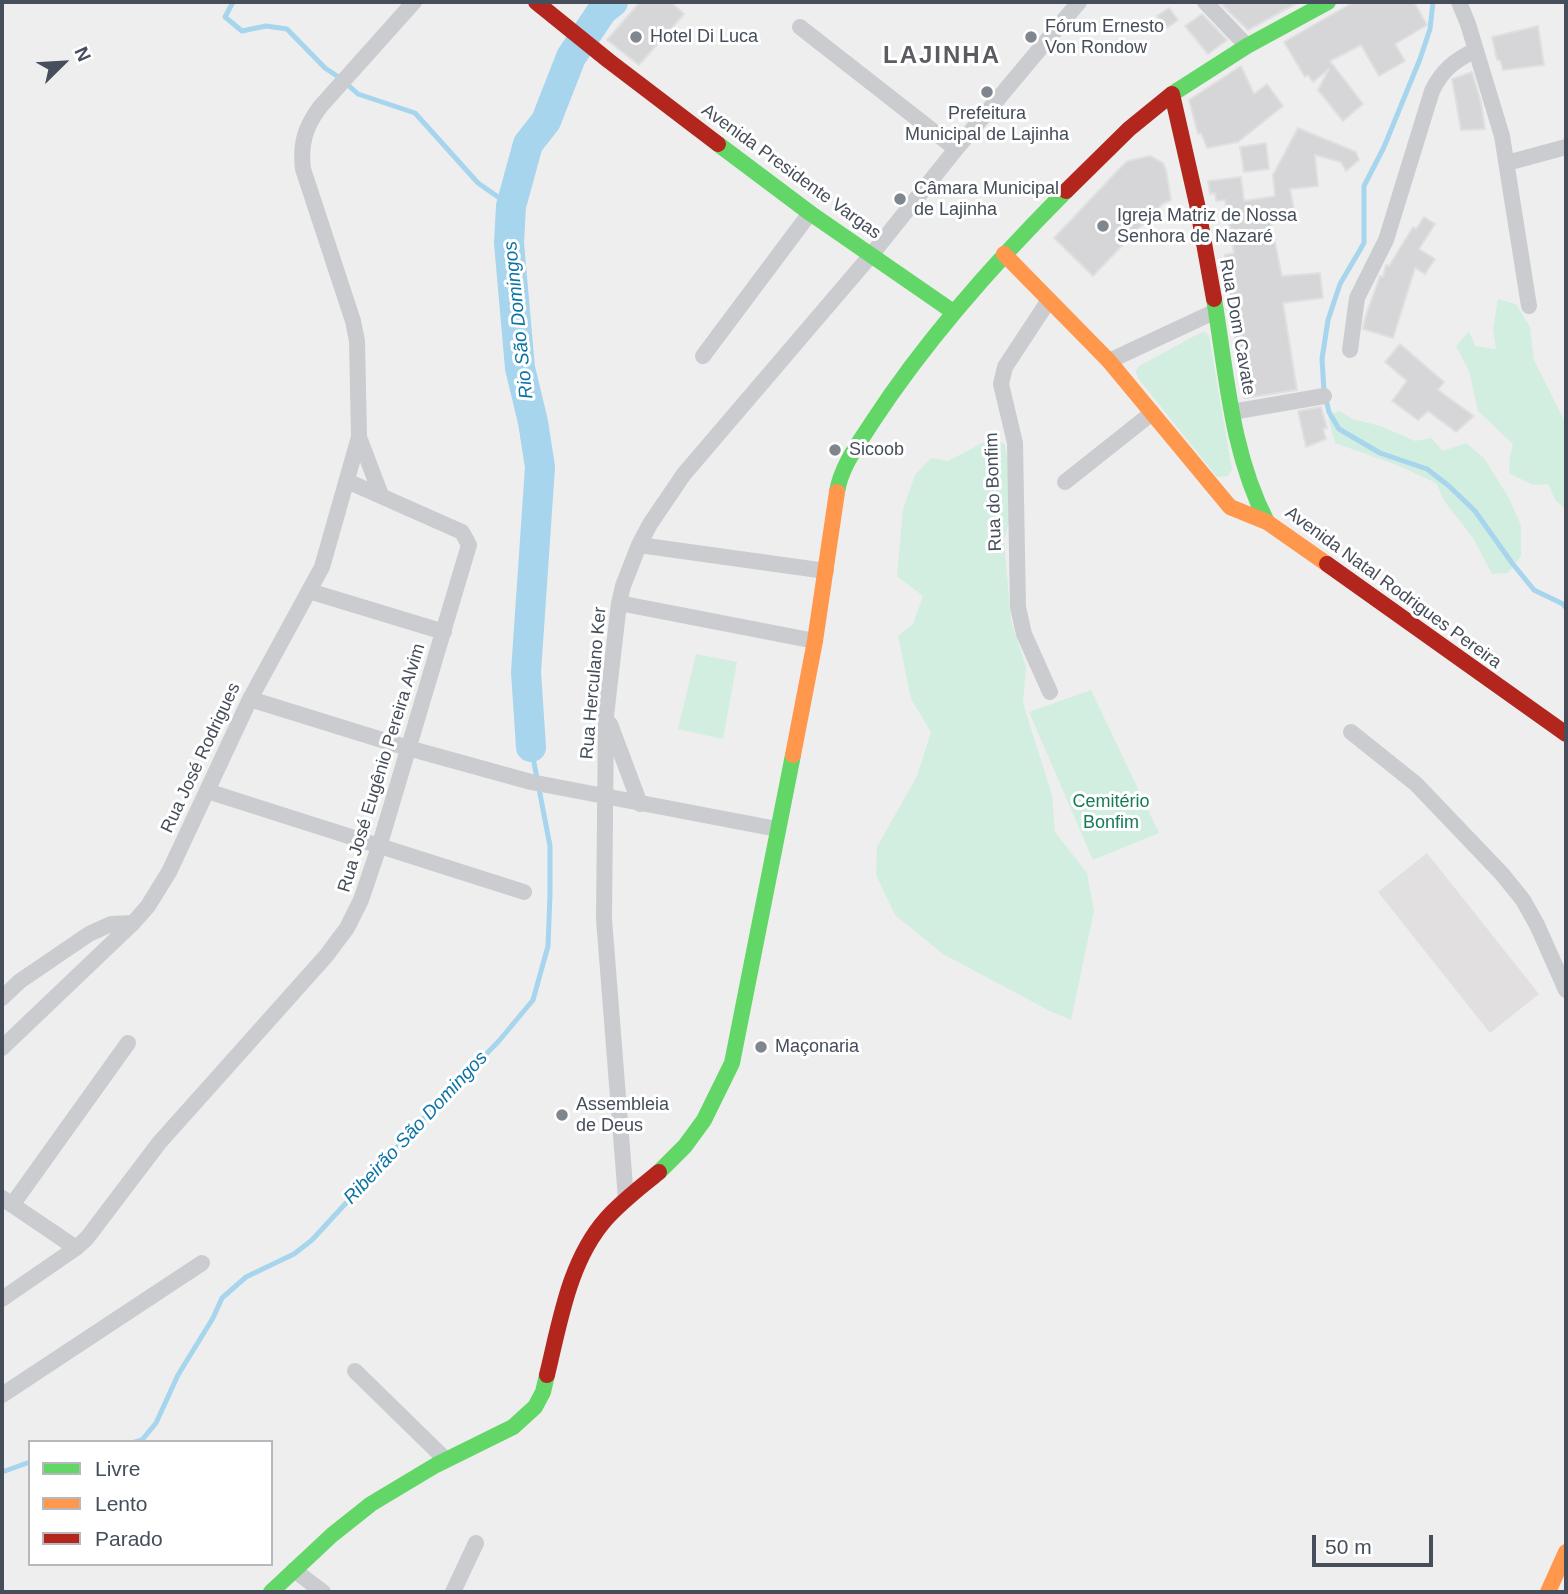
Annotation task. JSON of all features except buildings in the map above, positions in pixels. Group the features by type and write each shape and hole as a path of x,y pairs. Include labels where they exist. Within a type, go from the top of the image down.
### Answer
{"main road":[{"name":"Avenida Presidente Vargas","path":"536,2 609,61 810,213 952,311"},
{"path":"271,1592 331,1536 371,1504 445,1459 517,1426 528,1417 543,1392 573,1278 583,1252 600,1225 686,1145 703,1124 720,1095 732,1063 815,641 838,487 844,468 890,394 952,311 1004,254 1136,122 1172,94 1247,46 1328,2"},
{"name":"Rua Dom Cavate","path":"1172,94 1216,311 1232,412 1248,484 1267,522"},
{"name":"Avenida Natal Rodrigues Pereira","path":"1004,254 1109,361 1230,507 1267,522 1566,734"},
{"path":"1230,507 1238,501 1248,484"},
{"path":"1548,1592 1565,1560"}],"street":[{"name":"Rua José Rodrigues","path":"2,1048 148,906 169,872 250,699 322,567 359,437 357,341 353,321 307,183 301,153 303,138 309,122 414,2"},
{"name":"Rua Herculano Ker","path":"626,1199 604,919 606,716 619,603 639,545 664,501 684,474 872,254 1079,2"},
{"path":"1205,2 1247,46"},
{"path":"1459,2 1502,136 1529,306"},
{"path":"800,27 956,149"},
{"path":"1350,350 1357,298 1386,240 1432,91 1439,77 1450,65 1476,50"},
{"path":"1507,163 1566,147"},
{"path":"703,356 810,213"},
{"name":"Rua do Bonfim","path":"1049,300 1006,367 1002,384 1015,443 1018,607 1024,634 1050,692"},
{"path":"1109,361 1216,311"},
{"path":"1232,412 1324,396"},
{"path":"1065,482 1152,413"},
{"name":"Rua José Rodrigues","path":"359,437 381,495"},
{"name":"Rua José Eugênio Pereira Alvim","path":"2,1299 76,1248 99,1225 166,1135 337,942 361,901 468,553 467,538 462,532 346,481"},
{"path":"639,545 826,571"},
{"path":"309,591 444,632"},
{"path":"619,603 815,641"},
{"path":"250,699 408,748 531,782 777,829"},
{"path":"606,716 640,804"},
{"path":"1351,732 1416,784 1502,874 1537,925 1566,990"},
{"path":"207,791 524,892"},
{"path":"2,999 20,981 89,934 111,924 133,923"},
{"path":"76,1248 7,1202 128,1043"},
{"path":"2,1395 202,1264"},
{"path":"355,1371 445,1459"},
{"path":"453,1592 476,1543"},
{"path":"295,1570 323,1592"}],"shaded area":[{"path":"1427,853 1539,994 1490,1033 1378,892"}],"green space":[{"path":"1498,299 1516,304 1530,327 1534,360 1566,424 1566,509 1556,501 1548,484 1533,485 1509,473 1513,444 1478,411 1469,371 1456,346 1469,331 1475,346 1496,349 1493,329"},
{"path":"1205,332 1209,336 1232,470 1228,476 1217,477 1137,377 1136,371 1139,366"},
{"path":"1339,411 1353,419 1380,426 1415,441 1431,438 1443,451 1466,443 1484,458 1509,498 1521,526 1521,556 1508,573 1492,574 1473,538 1445,502 1436,483 1397,465 1335,443 1328,416"},
{"path":"990,439 1005,444 1008,464 1010,519 1004,541 1011,620 1026,667 1023,703 1052,795 1055,832 1087,873 1094,911 1071,1020 943,954 895,915 876,875 877,847 917,776 931,732 911,699 898,636 913,624 923,596 897,576 903,509 915,475 931,458 948,461"},
{"path":"696,654 737,662 723,739 678,729"},
{"name":"Cemitério Bonfim","path":"1091,690 1159,833 1093,860 1029,712"}],"waterway":[{"path":"233,2 225,17 242,31 266,26 287,29 325,68 358,94 415,113 478,183 511,206"},
{"name":"Rio São Domingos","path":"531,747 526,672 540,467 520,368 509,243 511,206 528,144 546,121 571,57 602,11 613,2"},
{"path":"1433,2 1430,29 1420,59 1384,147 1364,186 1364,243 1340,284 1328,320 1322,359 1324,391 1329,412 1339,429 1380,453 1427,469 1449,486 1475,511 1534,590 1566,608"},
{"name":"Ribeirão São Domingos","path":"142,1440 156,1423 178,1375 213,1318 222,1298 246,1277 294,1254 312,1240 498,1042 533,1000 548,946 550,846 531,747"},
{"name":"Ribeirão São Domingos","path":"2,1472 28,1463"}],"traffic: fast":[{"path":"1172,94 1247,46 1328,2"},
{"path":"718,144 810,213 952,311"},
{"path":"837,492 851,455 916,360 988,273 1066,191"},
{"path":"1214,299 1238,441 1245,468 1267,522"},
{"path":"659,1172 685,1146 704,1120 732,1063 793,755"},
{"path":"271,1592 332,1535 371,1504 436,1465 513,1427 535,1407 543,1392 547,1375"}],"traffic: slow":[{"path":"1004,254 1109,361 1230,507 1267,522 1327,564"},
{"path":"793,755 815,641 837,492"},
{"path":"1548,1592 1566,1552"}],"traffic: jam":[{"path":"536,2 718,144"},
{"path":"1066,191 1129,129 1172,94 1197,204 1214,299"},
{"path":"1327,564 1566,734"},
{"path":"547,1375 562,1313 583,1254 606,1219 659,1172"}],"place":[{"name":"Hotel Di Luca","path":"636,37"},
{"name":"Fórum Ernesto Von Rondow","path":"1031,37"},
{"name":"Prefeitura Municipal de Lajinha","path":"987,92"},
{"name":"Câmara Municipal de Lajinha","path":"900,199"},
{"name":"Igreja Matriz de Nossa Senhora de Nazaré","path":"1103,226"},
{"name":"Sicoob","path":"835,450"},
{"name":"Maçonaria","path":"761,1047"},
{"name":"Assembleia de Deus","path":"562,1115"}],"district":[{"name":"LAJINHA","path":"942,56"}]}
